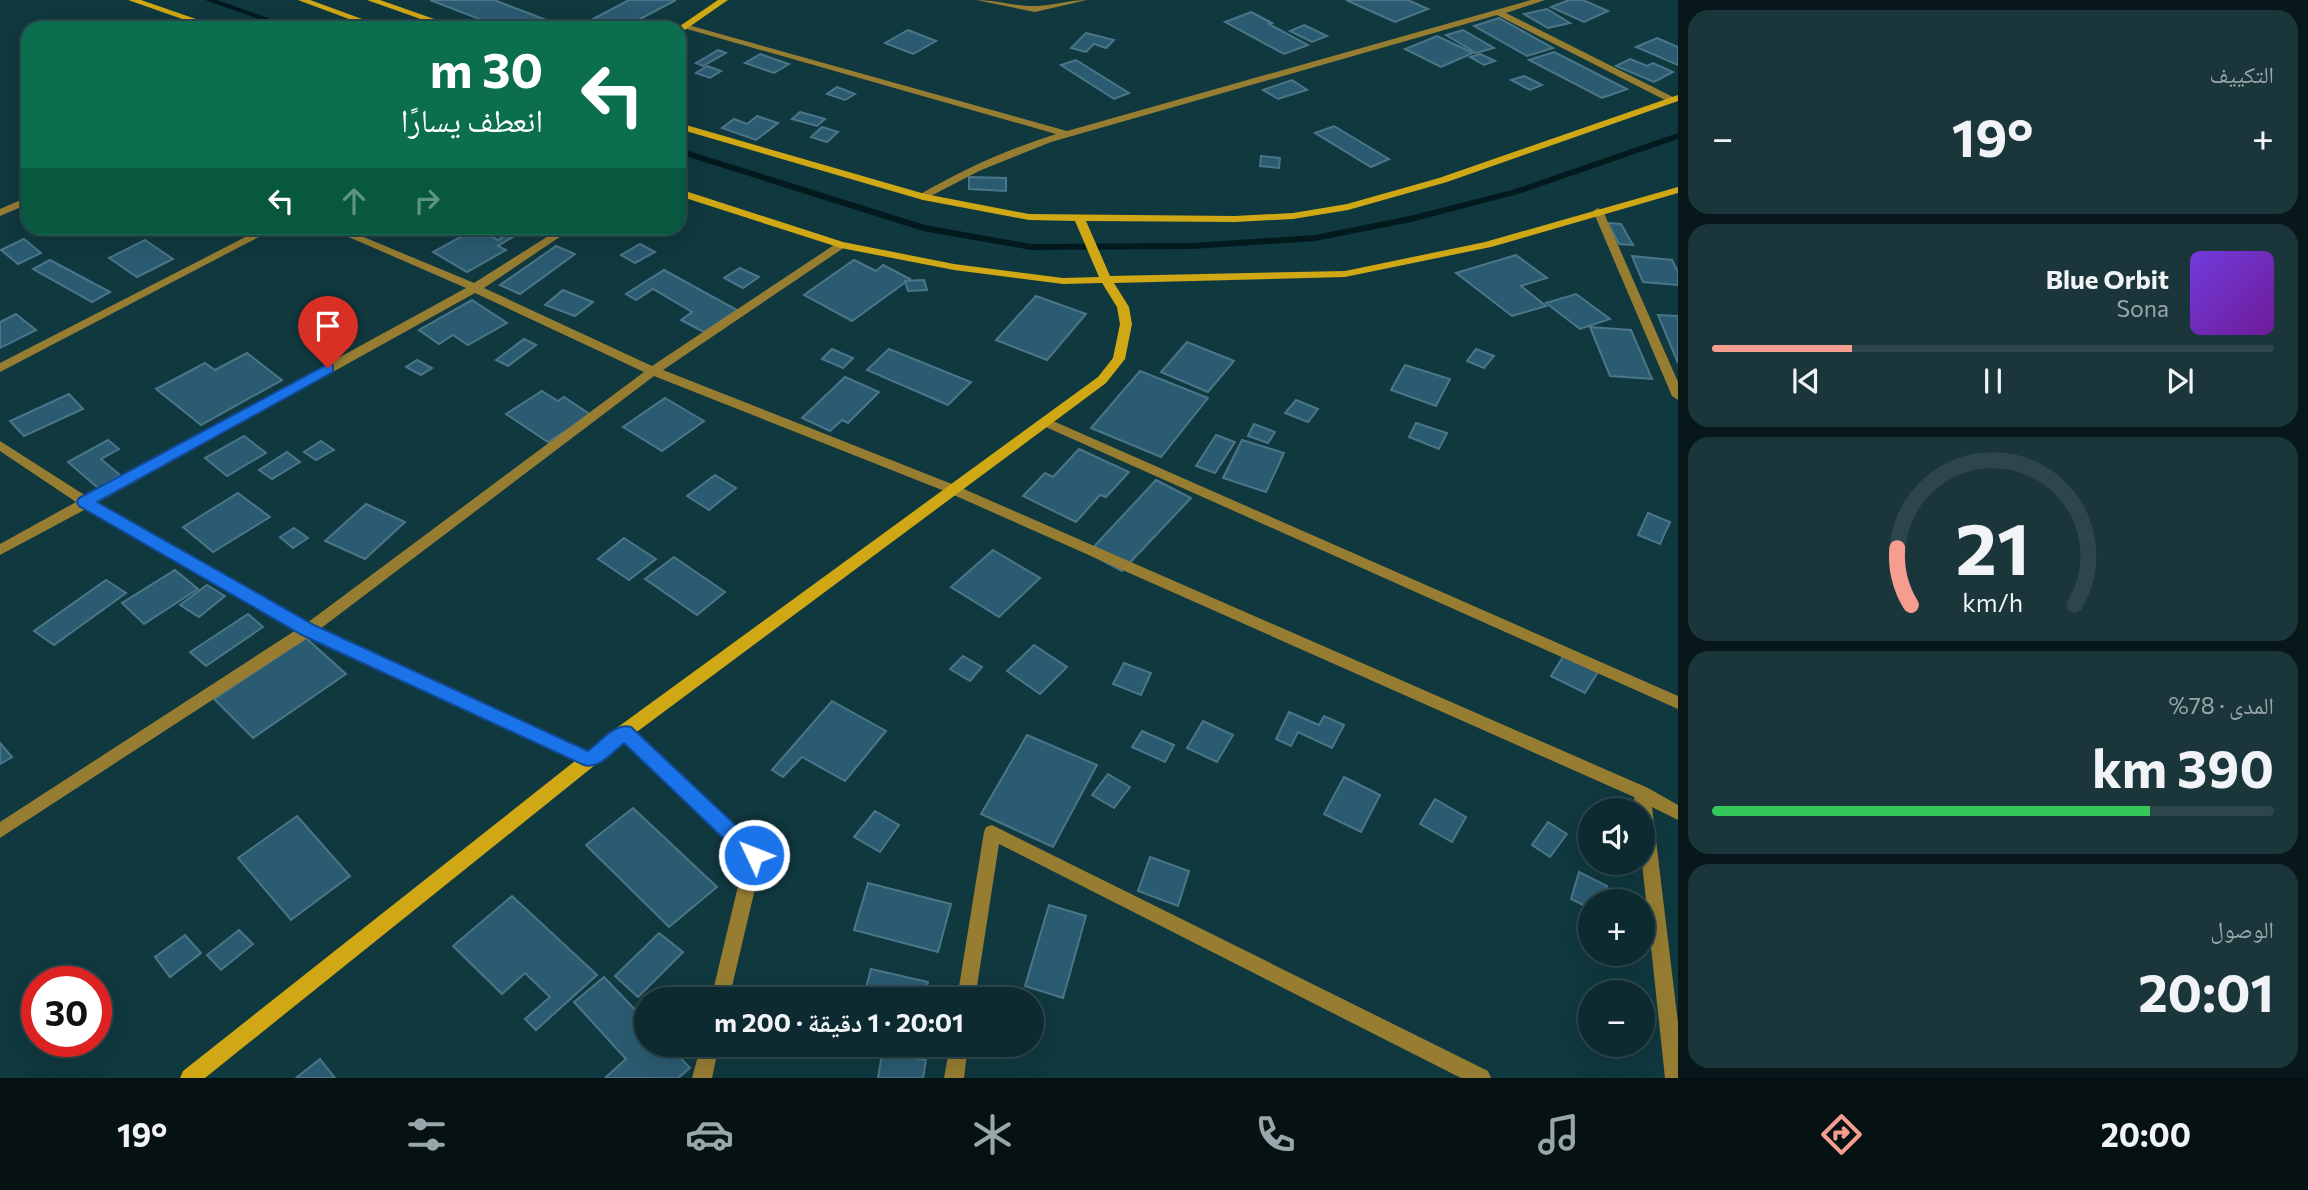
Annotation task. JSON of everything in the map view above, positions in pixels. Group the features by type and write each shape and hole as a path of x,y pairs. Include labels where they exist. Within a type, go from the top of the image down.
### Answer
{"street":[{"path":"132,0 196,21"},
{"path":"302,0 363,21"},
{"path":"371,0 434,21"},
{"path":"686,26 724,0"},
{"path":"979,0 1035,9 1083,0"},
{"path":"923,197 960,173 1004,154 1533,1"},
{"path":"1498,12 1675,99"},
{"path":"686,30 1067,134"},
{"path":"686,127 923,197 1029,217 1144,216 1235,219 1293,216 1348,207 1443,180 1675,99"},
{"path":"686,194 841,245 954,267 1063,281 1345,274 1486,245 1678,190"},
{"path":"0,213 21,203"},
{"path":"1598,211 1678,396"},
{"path":"190,1078 624,732 1102,380 1119,359 1126,324 1123,307 1106,280 1079,218"},
{"path":"0,368 256,235"},
{"path":"350,235 475,288 653,371 952,489 1642,793 1678,813"},
{"path":"0,550 475,288 557,235"},
{"path":"0,831 308,630 653,371 841,245"},
{"path":"1044,421 1678,703"},
{"path":"0,445 85,502 308,630 590,760"},
{"path":"624,732 754,855 723,987"},
{"path":"1642,793 1675,1078"},
{"path":"968,987 992,832 1480,1078"},
{"path":"702,1078 707,1057"},
{"path":"954,1078 957,1057"}],"building":[{"path":"430,0 494,0 549,21 485,21"},
{"path":"629,0 676,0 636,21 589,21"},
{"path":"1346,0 1408,0 1428,9 1395,22"},
{"path":"1569,0 1583,0 1608,11 1584,22 1551,7"},
{"path":"1547,9 1570,23 1548,28 1524,14"},
{"path":"1251,12 1308,45 1284,54 1225,22"},
{"path":"1499,18 1553,48 1527,56 1474,26"},
{"path":"1304,25 1327,36 1312,42 1290,31"},
{"path":"908,30 936,41 913,54 885,43"},
{"path":"1463,30 1494,48 1476,53 1446,35"},
{"path":"1086,33 1114,40 1106,48 1094,44 1086,52 1071,48"},
{"path":"1437,36 1473,53 1441,67 1405,49"},
{"path":"1657,38 1678,47 1678,65 1636,47"},
{"path":"718,50 726,53 703,66 696,63"},
{"path":"1554,52 1627,89 1602,98 1529,60"},
{"path":"760,54 789,64 774,73 745,63"},
{"path":"1480,54 1495,61 1484,65 1470,57"},
{"path":"1630,59 1647,66 1653,63 1673,72 1654,82 1616,66"},
{"path":"1076,60 1129,93 1114,99 1061,65"},
{"path":"707,66 721,71 710,78 696,73"},
{"path":"1524,76 1542,85 1530,90 1511,80"},
{"path":"1292,80 1307,90 1278,99 1263,90"},
{"path":"837,87 855,94 845,100 827,94"},
{"path":"800,112 825,119 817,126 792,119"},
{"path":"757,116 778,123 756,140 722,128 734,119 747,124"},
{"path":"1334,126 1389,159 1371,167 1315,133"},
{"path":"822,127 838,132 827,142 811,137"},
{"path":"1261,156 1280,158 1279,168 1260,166"},
{"path":"969,177 1006,178 1006,191 969,189"},
{"path":"1608,223 1621,224 1633,245 1619,244"},
{"path":"464,235 489,235 498,240 506,235 516,235 498,246 506,250 467,272 433,252"},
{"path":"24,239 41,253 18,264 1,250"},
{"path":"145,240 173,259 137,277 109,258"},
{"path":"640,244 655,252 635,263 621,255"},
{"path":"556,246 575,254 520,294 500,285"},
{"path":"1516,255 1547,278 1521,286 1546,306 1512,316 1456,273"},
{"path":"1632,256 1672,260 1678,272 1678,285 1643,282"},
{"path":"50,260 110,292 92,302 33,269"},
{"path":"854,260 876,271 883,265 910,279 852,321 804,295"},
{"path":"740,268 759,277 743,288 724,278"},
{"path":"664,270 737,310 704,332 681,320 692,312 653,289 636,300 626,294"},
{"path":"924,280 927,290 908,291 905,281"},
{"path":"563,290 593,302 575,316 545,305"},
{"path":"1576,294 1610,319 1580,329 1546,303"},
{"path":"1036,296 1086,314 1047,360 996,340"},
{"path":"472,300 507,323 468,345 453,335 439,344 419,330"},
{"path":"16,314 36,330 0,348 0,322"},
{"path":"1658,315 1678,316 1678,363"},
{"path":"1590,327 1631,330 1652,379 1610,376"},
{"path":"524,339 536,345 508,366 496,360"},
{"path":"1187,342 1234,361 1208,392 1161,372"},
{"path":"832,349 853,358 843,368 822,359"},
{"path":"889,349 971,382 948,405 867,370"},
{"path":"1476,349 1494,356 1484,368 1467,361"},
{"path":"247,353 282,380 201,425 156,389 205,363 215,370"},
{"path":"417,360 432,368 421,375 406,367"},
{"path":"1405,365 1450,379 1436,406 1391,390"},
{"path":"1140,371 1208,398 1161,457 1091,428"},
{"path":"845,377 879,392 848,423 842,420 830,431 802,418"},
{"path":"542,391 558,401 564,397 591,415 548,442 506,414"},
{"path":"69,394 83,409 24,436 10,421"},
{"path":"665,398 704,421 662,451 623,427"},
{"path":"1296,400 1318,409 1308,422 1285,413"},
{"path":"1416,423 1447,433 1439,449 1409,437"},
{"path":"1254,424 1275,432 1268,443 1248,436"},
{"path":"1216,435 1235,442 1215,473 1196,466"},
{"path":"244,436 266,453 227,476 205,458"},
{"path":"108,440 119,449 101,459 120,475 98,488 68,462"},
{"path":"1242,440 1284,453 1266,492 1223,478"},
{"path":"321,441 334,450 316,460 304,452"},
{"path":"1079,449 1129,472 1106,497 1100,495 1076,522 1023,496 1045,473 1053,477"},
{"path":"287,452 300,462 272,479 259,470"},
{"path":"715,475 736,488 709,510 687,496"},
{"path":"1156,480 1191,498 1122,571 1088,553"},
{"path":"238,493 270,517 213,552 183,527"},
{"path":"366,504 405,522 365,559 325,541"},
{"path":"1648,513 1670,522 1660,544 1638,535"},
{"path":"294,528 308,538 293,548 280,537"},
{"path":"624,538 656,559 629,580 598,559"},
{"path":"993,550 1040,578 999,617 951,587"},
{"path":"674,557 725,592 697,615 645,579"},
{"path":"175,570 198,589 144,624 122,603"},
{"path":"106,580 126,593 54,645 34,631"},
{"path":"207,585 225,596 199,617 180,605"},
{"path":"248,614 263,627 206,666 190,652"},
{"path":"306,638 346,674 253,738 214,699"},
{"path":"1034,645 1067,667 1040,694 1007,671"},
{"path":"1564,655 1598,672 1585,693 1551,676"},
{"path":"963,656 982,667 970,681 950,669"},
{"path":"1124,663 1151,673 1141,695 1113,684"},
{"path":"832,701 886,731 845,781 802,757 783,777 772,770"},
{"path":"1289,712 1319,725 1324,716 1344,725 1332,748 1298,732 1291,746 1276,739"},
{"path":"1203,721 1233,735 1217,762 1187,748"},
{"path":"1142,731 1174,745 1165,762 1132,747"},
{"path":"1027,735 1097,765 1053,847 981,814"},
{"path":"0,743 12,757 0,764"},
{"path":"1108,774 1130,787 1114,808 1092,795"},
{"path":"1344,777 1380,795 1361,832 1324,814"},
{"path":"1435,799 1466,817 1452,842 1420,824"},
{"path":"633,808 717,887 669,927 586,845"},
{"path":"875,811 899,825 880,852 854,837"},
{"path":"297,816 350,876 291,920 238,858"},
{"path":"1548,822 1567,834 1550,857 1532,845"},
{"path":"1150,857 1189,871 1178,906 1138,891"},
{"path":"1578,875 1585,875 1607,886 1606,889 1578,889 1578,902 1571,899"},
{"path":"868,883 951,904 938,952 854,930"},
{"path":"512,896 597,975 536,1030 525,1019 550,997 525,973 502,994 453,946"},
{"path":"1049,905 1086,916 1063,998 1044,992 1044,987 1025,986"},
{"path":"239,930 253,944 221,970 207,955"},
{"path":"659,933 683,952 648,987 634,987 634,993 615,976"},
{"path":"185,935 201,953 170,977 155,957"},
{"path":"871,969 928,982 927,987 866,987"},
{"path":"604,977 634,1008 634,1057 679,1057 690,1068 678,1078 605,1078 626,1059 574,1002"},
{"path":"881,1057 926,1060 923,1078 878,1078"},
{"path":"320,1059 335,1078 296,1078"}],"waterway":[{"path":"209,0 271,21"},
{"path":"686,153 923,228 1031,247 1192,246 1315,238 1411,219 1515,192 1678,136"}],"route":[{"path":"328,368 85,502 308,630 590,760 624,732 754,855"}]}
